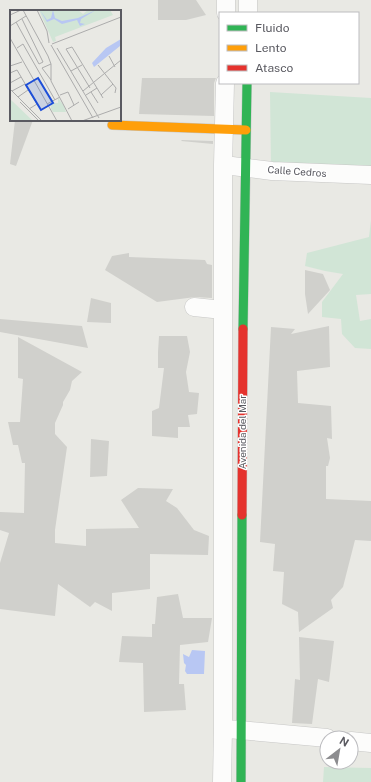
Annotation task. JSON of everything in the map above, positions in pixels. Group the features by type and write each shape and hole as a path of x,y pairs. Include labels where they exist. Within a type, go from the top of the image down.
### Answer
{"street":[{"path":"226,0 226,12"},
{"path":"248,0 248,12"},
{"name":"Avenida del Mar","path":"222,782 223,165 225,84"},
{"name":"Avenida del Mar","path":"241,782 243,306 247,84"},
{"path":"112,125 246,130"},
{"name":"Calle Cedros","path":"223,165 272,171 371,176"},
{"path":"194,307 223,310"},
{"path":"223,728 319,737"},
{"path":"359,742 371,743"}],"green space":[{"path":"270,92 371,98 371,175 271,169"},
{"path":"371,220 371,294 356,295 360,321 371,319 371,349 355,348 342,334 341,319 322,317 322,302 343,274 305,266 307,253 369,237"},
{"path":"359,768 371,768 371,782 323,782 324,770 359,770"}],"water":[{"path":"192,650 205,651 204,674 187,674 185,671 186,665 184,663 183,654 189,657"}],"building":[{"path":"158,0 196,0 206,15 186,20 158,20"},
{"path":"142,78 216,78 214,83 214,116 139,114"},
{"path":"15,121 33,121 16,166 10,164"},
{"path":"181,141 213,141 213,144"},
{"path":"129,253 129,257 205,260 207,264 212,265 212,298 195,297 157,302 105,270 112,256"},
{"path":"305,270 323,274 330,290 308,314 305,294"},
{"path":"91,298 111,303 111,323 87,322"},
{"path":"0,319 82,326 88,348 0,332"},
{"path":"329,326 330,367 297,371 298,403 331,406 332,439 327,438 330,458 328,466 326,466 326,499 371,501 371,541 355,540 343,587 331,600 333,608 299,632 298,612 282,604 284,572 273,571 275,544 260,542 271,327 295,329 291,334"},
{"path":"159,336 187,336 190,352 186,372 189,392 199,393 197,414 188,415 190,427 178,427 178,438 152,436 152,411 159,408 164,368 158,368"},
{"path":"18,337 82,372 72,381 70,390 63,402 55,423 55,434 67,447 55,530 55,543 86,546 86,529 139,528 121,500 138,488 173,489 166,501 177,508 194,530 209,536 208,555 150,554 150,589 112,593 112,611 95,602 90,607 58,584 55,616 0,609 0,563 9,533 0,530 0,512 24,513 25,463 22,463 18,445 13,445 8,422 20,422 23,379 18,378"},
{"path":"91,439 109,441 107,476 90,477"},
{"path":"178,594 183,618 212,618 208,642 180,645 179,684 184,684 186,710 144,712 143,663 119,662 122,636 152,637 152,624 155,624 157,597"},
{"path":"299,637 334,641 329,682 318,679 312,724 292,723 295,679 300,680"}],"traffic: fast":[{"path":"243,329 247,84"},
{"path":"241,782 242,515"}],"traffic: slow":[{"path":"112,125 246,130"}],"traffic: jam":[{"path":"242,515 243,329"}]}
